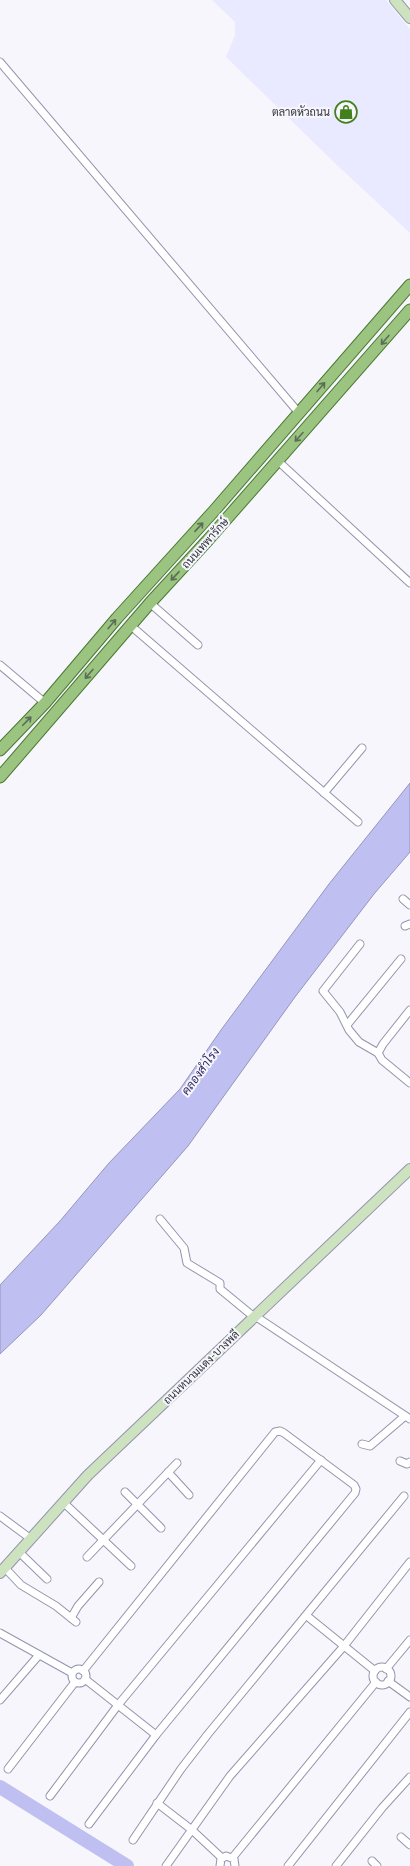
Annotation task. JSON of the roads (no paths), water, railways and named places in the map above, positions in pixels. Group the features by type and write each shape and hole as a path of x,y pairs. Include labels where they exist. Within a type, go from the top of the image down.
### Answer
{"main road":[{"path":"395,0 410,18"},
{"name":"ถนนเทพารักษ์","path":"0,750 44,703 117,618 213,512 409,290"},
{"name":"ถนนเทพารักษ์","path":"0,776 130,625 278,461 410,310"},
{"name":"ถนนหนามแดง-บางพลี","path":"2,1571 88,1475 410,1169"}],"street":[{"path":"0,62 299,413"},
{"path":"278,461 410,583"},
{"path":"150,603 198,644"},
{"path":"130,625 358,822"},
{"path":"0,665 44,703"},
{"path":"324,793 362,748"},
{"path":"403,899 410,905"},
{"path":"360,944 323,991 340,1012 347,1026 359,1042 378,1053 382,1060 409,1080"},
{"path":"347,1026 401,959"},
{"path":"378,1053 383,1044 410,1010"},
{"path":"160,1219 184,1248 187,1263 220,1283 220,1289 255,1316 408,1417 370,1446 362,1444"},
{"path":"83,1670 275,1432 280,1431 284,1433 354,1485 356,1489 355,1493 156,1735 90,1824"},
{"path":"50,1796 118,1705 321,1460"},
{"path":"400,1461 407,1464 410,1462"},
{"path":"87,1557 177,1463"},
{"path":"168,1472 189,1495"},
{"path":"126,1492 161,1528"},
{"path":"132,1840 157,1803 208,1734 307,1616 404,1496"},
{"path":"63,1502 130,1566"},
{"path":"0,1516 31,1539"},
{"path":"19,1552 47,1579"},
{"path":"166,1866 230,1776 344,1646 410,1562"},
{"path":"2,1571 21,1585 56,1606 73,1620 78,1606 99,1582"},
{"path":"307,1616 375,1671"},
{"path":"0,1633 72,1673"},
{"path":"386,1669 410,1640"},
{"path":"0,1700 39,1655"},
{"path":"380,1668 386,1669 390,1675 388,1682 381,1685 376,1682 373,1676 375,1671 380,1668"},
{"path":"72,1673 77,1669 83,1670"},
{"path":"75,1682 82,1683 85,1679 86,1676 83,1670"},
{"path":"72,1673 72,1677 75,1682"},
{"path":"85,1679 156,1735"},
{"path":"8,1769 75,1682"},
{"path":"233,1857 376,1682"},
{"path":"388,1682 410,1697"},
{"path":"288,1866 410,1712"},
{"path":"336,1866 382,1808 410,1777"},
{"path":"157,1803 192,1830 222,1858"},
{"path":"401,1837 410,1845"},
{"path":"222,1858 226,1856 233,1857"},
{"path":"233,1857 235,1866"},
{"path":"220,1866 222,1858"}],"water":[{"name":"คลองสำโรง","path":"410,783 410,852 374,894 295,997 188,1146 41,1315 0,1354 0,1285 60,1221 109,1163 180,1089 221,1030 329,884"}],"waterway":[{"path":"0,1787 127,1866"}],"place":[{"name":"ตลาดหัวถนน","path":"346,112"}]}
